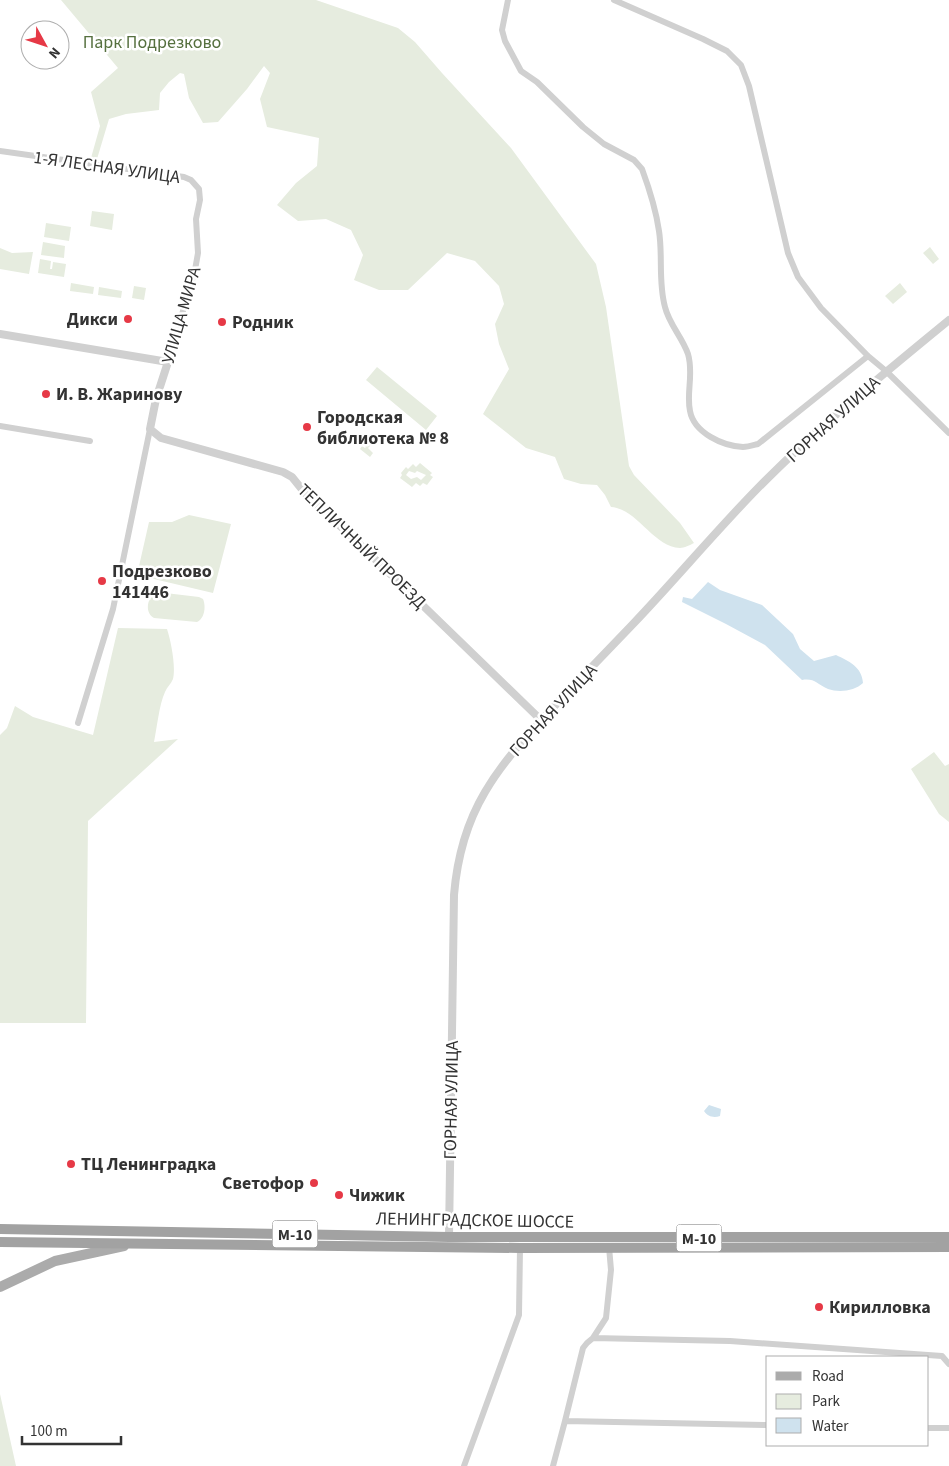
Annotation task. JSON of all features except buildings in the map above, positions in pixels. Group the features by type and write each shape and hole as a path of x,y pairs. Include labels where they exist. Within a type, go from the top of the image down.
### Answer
{"highway":[{"name":"ЛЕНИНГРАДСКОЕ ШОССЕ","path":"0,1229 449,1237 949,1236"},
{"name":"ЛЕНИНГРАДСКОЕ ШОССЕ","path":"0,1242 520,1248 949,1247"}],"main road":[{"path":"0,1287 55,1261 138,1243"}],"street":[{"path":"508,0 502,30 505,41 520,70 537,82 582,127 604,144 634,160 642,168 660,232 660,279 664,306 688,354 691,371 690,411 700,430 710,437 744,447 758,444 868,356"},
{"path":"614,0 727,51 740,65 749,86 788,253 798,277 811,296 868,356 886,371 949,433"},
{"name":"1-Я ЛЕСНАЯ УЛИЦА","path":"0,151 184,177 191,180 199,189 200,200"},
{"name":"УЛИЦА МИРА","path":"150,429 156,399 195,270 198,253 196,219 200,200"},
{"name":"ГОРНАЯ УЛИЦА","path":"449,1237 454,895 456,872 466,832 474,812 498,771 541,720 658,598 757,489 839,411 949,320"},
{"path":"0,334 168,362"},
{"path":"2,426 90,441"},
{"path":"78,723 112,609 150,429"},
{"name":"ТЕПЛИЧНЫЙ ПРОЕЗД","path":"150,429 161,438 283,472 292,477 309,498 348,533 541,720"},
{"path":"553,1466 583,1348 593,1338 606,1318 610,1270 609,1247"},
{"path":"464,1466 518,1316 520,1248"},
{"path":"593,1338 730,1341 872,1350 942,1356 949,1364"},
{"path":"565,1421 766,1425"},
{"path":"929,1428 949,1428"}],"green space":[{"name":"Парк Подрезково","path":"61,0 316,0 398,28 415,42 511,148 596,264 606,307 629,466 634,475 680,523 694,543 680,548 670,546 653,535 629,514 621,509 611,507 597,485 581,484 564,479 555,457 526,448 483,414 509,369 499,344 495,324 504,304 499,286 475,261 447,253 408,290 379,290 354,280 363,255 351,230 326,219 298,221 277,205 296,183 317,166 319,138 267,127 260,99 270,73 264,66 218,122 203,123 189,98 184,74 180,73 160,93 159,110 126,114 109,119 97,159 91,158 100,126 91,92 118,68"},
{"path":"92,211 114,214 112,230 90,226"},
{"path":"46,223 71,227 69,241 44,237"},
{"path":"43,242 65,246 64,258 41,255"},
{"path":"930,247 939,259 933,264 923,253"},
{"path":"0,248 12,253 33,252 29,274 0,269"},
{"path":"40,259 51,261 50,269 52,269 53,262 66,264 64,277 38,273"},
{"path":"71,283 94,287 93,294 70,291"},
{"path":"900,283 907,292 893,304 885,296"},
{"path":"134,286 146,288 144,300 132,298"},
{"path":"99,287 122,291 121,298 98,295"},
{"path":"377,367 437,416 426,430 366,380"},
{"path":"368,440 372,444 368,448 373,453 370,457 360,449 362,446 366,447 364,445"},
{"path":"420,463 432,473 430,475 433,477 427,485 423,483 420,486 416,483 412,487 400,478 401,473 406,467 408,469 413,464 416,467","holes":["409,471 415,473 417,471 426,475 421,480 417,477 411,479 406,475"]},
{"path":"189,515 231,524 213,593 137,575 149,522 172,522"},
{"path":"157,592 203,599 205,608 202,618 197,622 154,618 149,612 148,605 151,597"},
{"path":"118,628 167,629 173,654 174,674 161,703 154,742 178,739 88,821 86,1023 0,1023 0,735 7,728 15,706 33,717 93,735"},
{"path":"934,752 945,766 949,764 949,822 939,814 911,769"},
{"path":"0,1394 16,1466 0,1466"}],"water":[{"path":"708,582 720,590 762,605 793,634 800,649 814,661 836,655 850,662 860,673 863,683 851,689 837,691 828,689 813,681 802,680 765,645 682,602 683,597 692,599"},
{"path":"709,1105 721,1109 720,1116 707,1115 704,1111"}],"place":[{"name":"Дикси","path":"128,319"},
{"name":"Родник","path":"222,322"},
{"name":"И. В. Жаринову","path":"46,394"},
{"name":"Городская библиотека № 8","path":"307,427"},
{"name":"Подрезково 141446","path":"102,581"},
{"name":"ТЦ Ленинградка","path":"71,1164"},
{"name":"Светофор","path":"314,1183"},
{"name":"Чижик","path":"339,1195"},
{"name":"Кирилловка","path":"819,1307"}]}
